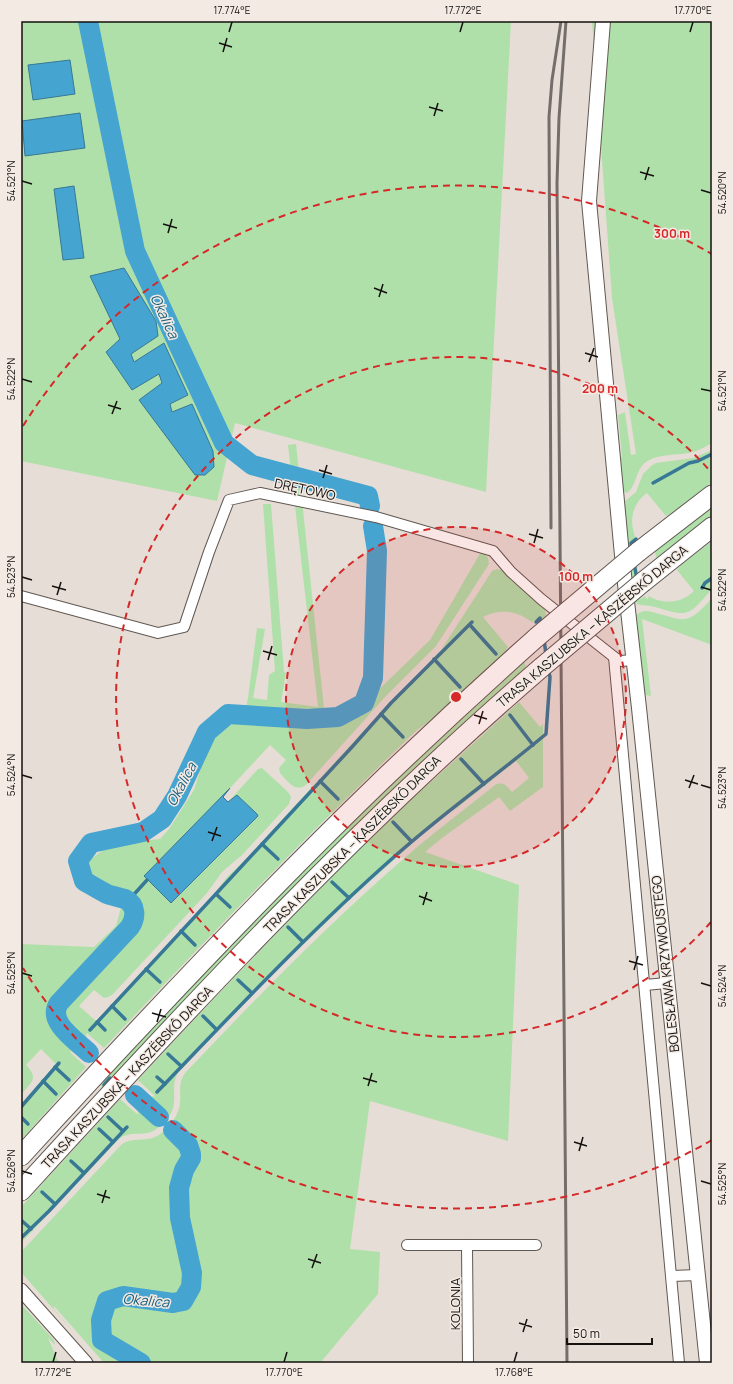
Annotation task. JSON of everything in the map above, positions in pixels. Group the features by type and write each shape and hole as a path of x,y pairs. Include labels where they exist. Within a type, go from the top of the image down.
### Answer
{"highway":[{"name":"TRASA KASZUBSKA – KASZËBSKÔ DARGA","path":"21,1156 251,911 335,826 446,719 537,636 638,552 712,495"},
{"name":"TRASA KASZUBSKA – KASZËBSKÔ DARGA","path":"21,1191 121,1082 330,864 456,743 542,667 643,582 712,527"}],"main road":[{"name":"BOLESŁAWA KRZYWOUSTEGO","path":"603,21 589,201 623,566 707,1363"}],"street":[{"name":"DRĘTOWO","path":"21,596 158,633 184,627 209,552 229,500 260,493 376,517 493,551 516,577 541,599 614,657 621,661 633,660"},
{"path":"614,657 679,1363"},
{"path":"645,985 667,983"},
{"path":"407,1245 536,1244"},
{"name":"KOLONIA","path":"468,1245 468,1363"},
{"path":"672,1276 698,1275"},
{"path":"21,1290 86,1363"}],"green space":[{"path":"21,21 511,21 486,492 235,423 217,501 21,461"},
{"path":"592,21 712,21 712,443 700,450 651,459 642,465 633,486 627,493 623,491 618,457 622,457 618,415 625,412 631,455 636,454 612,298"},
{"path":"296,444 324,708 332,710 331,718 336,716 352,699 369,699 430,640 482,550 488,558 489,564 436,646 385,697 306,785 298,788 285,779 280,773 279,768 286,760 270,745 230,788 223,797 228,802 258,769 262,768 288,792 291,797 289,804 242,855 222,872 207,893 112,995 104,998 94,990 79,1006 96,1021 211,898 227,877 247,858 390,702 441,650 492,571 497,569 505,571 545,605 545,649 540,620 536,622 534,620 532,622 534,624 522,616 510,612 496,612 483,617 508,647 504,653 426,724 418,729 298,846 104,1048 87,1033 87,1036 83,1040 91,1047 89,1053 85,1055 76,1047 70,1052 86,1067 21,1140 21,1104 56,1064 41,1049 26,1065 33,1077 30,1084 21,1095 21,944 94,947 116,926 122,904 115,900 118,895 85,872 91,859 111,844 160,839 169,829 194,790 206,751 226,723 244,717 248,698 257,628 265,629 253,698 267,700 269,675 275,671 263,504 271,504 284,672 286,673 281,702 318,707 288,445"},
{"path":"712,450 712,482 673,512 666,516 647,493 642,497 633,514 632,520 636,539 631,543 640,599 645,596 647,599 649,597 647,595 665,602 671,602 683,599 694,591 677,570 681,565 712,541 712,589 693,609 688,612 675,612 653,606 637,604 632,596 624,502 636,492 643,474 656,463 693,458"},
{"path":"712,506 712,516 656,558 655,550"},
{"path":"712,598 712,645 642,619 651,696 646,695 642,689 635,617 641,612 648,611 677,619 689,618 703,608"},
{"path":"524,660 526,668 363,821 104,1089 99,1084 263,911 414,761"},
{"path":"519,702 540,727 543,724 543,787 510,811 499,797 425,852 519,885 508,1141 370,1101 350,1249 380,1252 378,1294 320,1363 104,1363 54,1306 54,1309 76,1335 21,1272 21,1252 121,1145 125,1142 150,1139 159,1135 166,1129 180,1107 181,1083 185,1073 266,989 350,907 440,828 495,785 503,784 512,792 529,778 516,761 457,808 442,817 358,892 280,967 179,1071 175,1082 174,1106 165,1121 151,1132 128,1135 119,1139 21,1243 21,1207 120,1099 137,1114 139,1113 137,1112 141,1107 133,1100 135,1095 140,1093 148,1100 152,1096 155,1096 138,1080 208,1005 351,858 425,786"},
{"path":"21,1304 54,1340 55,1345 48,1338 59,1363 21,1363"}],"water":[{"path":"70,60 75,94 33,100 28,65"},
{"path":"80,113 85,148 25,156 22,121"},
{"path":"74,186 84,258 63,260 54,189"},
{"path":"124,268 156,321 158,336 131,354 134,362 164,343 188,395 170,404 172,412 192,404 213,451 214,467 205,475 195,475 139,400 162,383 159,374 132,390 106,352 120,339 90,276"},
{"path":"230,788 223,797 228,802 237,795 258,816 171,903 144,876"}],"waterway":[{"name":"Okalica","path":"88,21 135,251 224,443 252,465 368,496 370,506"},
{"path":"653,483 689,463 698,461 712,454"},
{"name":"Okalica","path":"89,1053 65,1031 60,1024 56,1010 59,1003 130,927 134,912 132,905 125,899 107,894 84,881 78,861 91,843 143,832 162,819 177,796 207,732 228,714 307,719 338,717 364,703 373,678 377,551 373,526"},
{"path":"632,549 631,543 636,539"},
{"path":"634,563 637,579"},
{"path":"702,588 705,583 712,578"},
{"path":"536,622 540,618 541,625"},
{"path":"90,1030 391,703 472,622"},
{"path":"470,625 496,654"},
{"path":"544,639 546,655"},
{"path":"434,659 460,687"},
{"path":"157,1092 274,971 364,884 432,825 546,734 550,677 548,669"},
{"path":"381,714 403,737"},
{"path":"510,715 533,745"},
{"path":"461,759 484,784"},
{"path":"320,781 338,799"},
{"path":"393,822 411,841"},
{"path":"262,844 278,859"},
{"path":"128,901 147,880"},
{"path":"332,882 349,898"},
{"path":"216,894 230,907"},
{"path":"288,927 303,942"},
{"path":"181,931 195,945"},
{"path":"146,969 160,982"},
{"path":"238,980 252,993"},
{"path":"112,1006 125,1019"},
{"path":"203,1016 216,1029"},
{"path":"97,1022 105,1030"},
{"path":"168,1054 181,1066"},
{"path":"21,1107 59,1063"},
{"path":"55,1067 69,1080"},
{"path":"157,1077 165,1084"},
{"path":"104,1085 110,1078"},
{"path":"43,1081 56,1094"},
{"name":"Okalica","path":"135,1095 159,1117"},
{"path":"21,1117 28,1124"},
{"path":"108,1117 123,1131"},
{"path":"21,1238 49,1211 127,1127"},
{"path":"99,1129 113,1142"},
{"name":"Okalica","path":"141,1363 102,1340 101,1320 107,1301 123,1296 173,1303 183,1301 191,1287 192,1273 180,1218 179,1188 184,1170 191,1158 191,1154 188,1145 173,1130"},
{"path":"71,1161 84,1173"},
{"path":"42,1192 55,1204"},
{"path":"21,1220 31,1229"}],"railway":[{"path":"551,528 549,117 552,80 561,21"},
{"path":"566,21 559,118 557,183 567,1363"}]}
